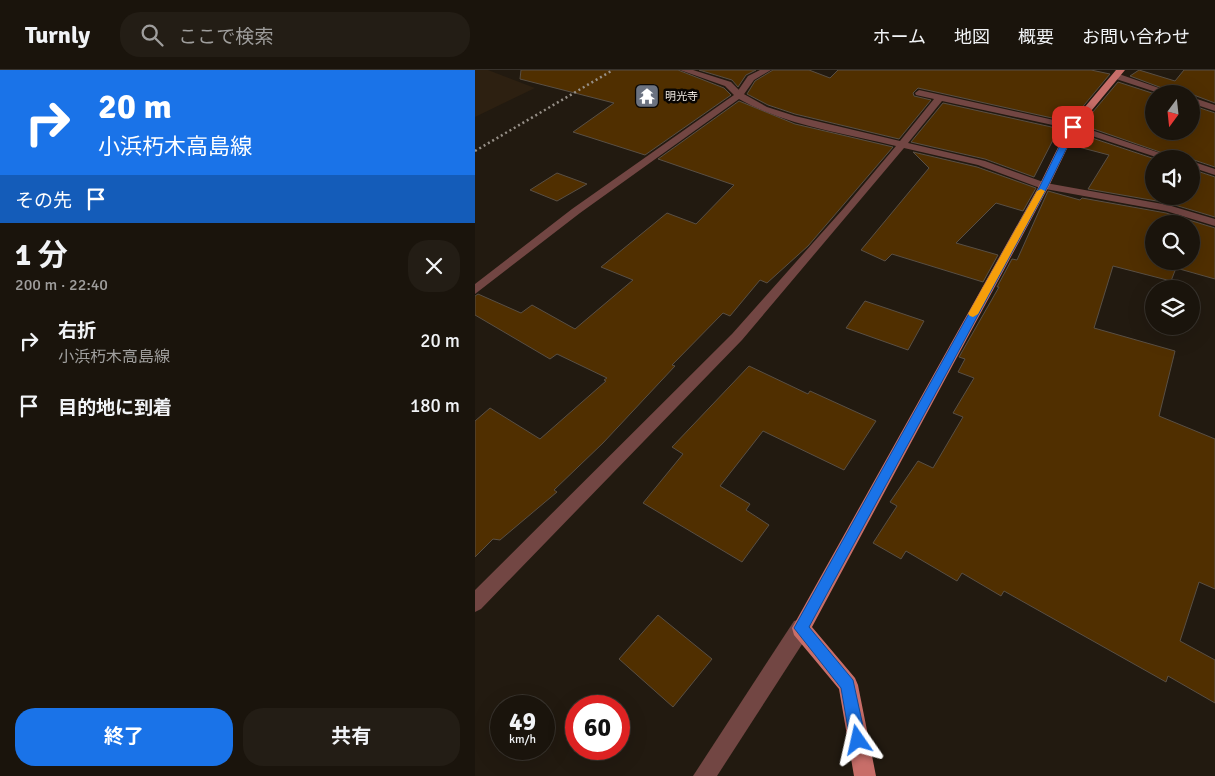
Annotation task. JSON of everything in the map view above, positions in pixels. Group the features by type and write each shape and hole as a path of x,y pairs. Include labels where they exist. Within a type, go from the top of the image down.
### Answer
{"main road":[{"path":"865,776 848,685 801,628 1044,186 1073,127 1118,73"}],"street":[{"path":"683,70 728,84 739,95 764,109 792,118 981,163 1044,186 1168,208 1215,223"},
{"path":"475,290 575,211 739,95 751,78 767,70"},
{"path":"1118,73 1149,85"},
{"path":"919,93 1073,127 1145,150"},
{"path":"475,603 737,337 848,210 940,98"},
{"path":"1200,103 1215,108"},
{"path":"1200,167 1215,172"},
{"path":"705,776 801,628"}],"shaded area":[{"path":"475,70 488,70 535,88 475,117"}],"building":[{"path":"521,70 678,70 724,88 731,95 645,155 573,132 614,103 520,79"},
{"path":"699,70 756,70 746,75 738,87 732,80"},
{"path":"773,70 809,70 830,78 838,70 1091,70 1110,74 1070,122 918,88 913,93 914,96 931,100 899,139 795,114 768,105 747,94 755,81"},
{"path":"1139,70 1175,81 1184,70 1215,70 1215,103 1200,97 1200,85 1154,85 1130,76"},
{"path":"1118,82 1145,91 1145,140 1200,140 1200,108 1215,113 1215,167 1200,162 1200,150 1154,150 1082,125"},
{"path":"739,101 795,124 893,147 808,246 767,283 760,280 730,316 723,313 672,365 675,366 603,443 554,490 557,492 500,540 493,539 475,557 475,421 490,408 540,439 606,381 604,380 607,378 557,354 550,359 475,315 475,296 478,294 521,313 532,305 575,329 633,280 601,267 667,213 696,224 734,185 658,159"},
{"path":"943,103 1065,130 1059,142 1053,140 1034,177 985,159 911,142"},
{"path":"1077,133 1145,156 1145,199 1088,189 1109,155 1071,145"},
{"path":"913,152 977,167 1036,188 1023,211 996,203 956,243 998,255 983,282 892,254 885,261 861,250 929,168"},
{"path":"1200,172 1215,177 1215,217 1175,205 1200,205"},
{"path":"557,173 587,184 557,201 530,190"},
{"path":"1048,191 1080,200 1082,198 1173,215 1145,215 1145,270 1175,270 1171,280 1113,266 1094,328 1175,351 1159,416 1215,439 1215,589 1199,582 1180,641 1215,660 1215,703 1168,676 1166,682 1004,591 1001,596 962,573 957,581 906,551 901,559 873,543 897,506 890,502 918,461 933,468 963,417 953,413 974,378 958,372 965,359 959,357 999,287 997,287 1012,259 1017,260"},
{"path":"1200,223 1215,228 1215,279 1183,270 1200,270"},
{"path":"865,301 924,321 908,350 846,328"},
{"path":"749,366 808,394 810,391 876,421 844,470 763,431 720,486 750,504 746,510 769,525 742,562 643,503 683,454 672,447"},
{"path":"658,615 712,659 673,707 619,659"}],"railway":[{"path":"475,151 613,70"}],"slow traffic":[{"path":"973,314 1041,191"}],"place":[{"name":"明光寺","path":"647,96"}],"route":[{"path":"858,740 848,685 801,628 1044,186 1073,127"}]}
